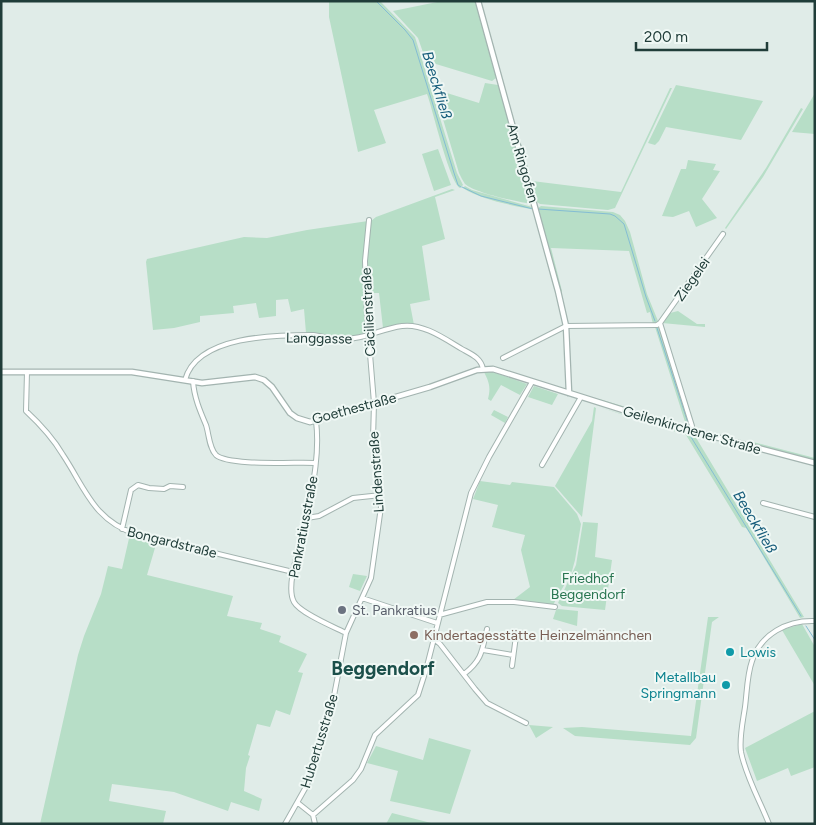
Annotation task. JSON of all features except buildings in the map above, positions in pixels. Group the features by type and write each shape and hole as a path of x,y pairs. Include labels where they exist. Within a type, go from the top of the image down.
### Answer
{"street":[{"name":"Am Ringofen","path":"478,1 535,204 566,326 569,394"},
{"name":"Cäcilienstraße","path":"369,220 365,261 374,403"},
{"name":"Ziegelei","path":"660,323 724,234"},
{"path":"503,358 566,326 657,325 660,323 692,431"},
{"name":"Langgasse","path":"185,380 191,366 218,346 246,340 295,335 314,335 338,340 358,339 404,326 425,330 472,354 482,364 483,369"},
{"name":"Goethestraße","path":"1,372 132,372 202,383 249,377 261,379 272,387 290,413 302,421 316,421 483,369 494,369 569,394"},
{"name":"Bongardstraße","path":"27,372 26,411 49,435 64,455 92,503 103,515 122,529 293,572"},
{"path":"193,381 194,393 216,455 234,461 315,463"},
{"path":"312,815 353,780 376,735 385,724 418,695 471,493 489,457 532,382"},
{"name":"Geilenkirchener Straße","path":"569,394 692,431 815,463"},
{"path":"542,465 581,397"},
{"name":"Lindenstraße","path":"362,598 371,578 381,507 381,494 374,456 374,403"},
{"name":"Pankratiusstraße","path":"316,421 318,440 315,463 307,518 293,572 292,595 298,607 326,624 346,633"},
{"path":"122,529 131,490 134,487 138,485 164,489 170,486 183,487"},
{"path":"307,518 319,516 353,498 381,494"},
{"path":"763,503 815,517"},
{"path":"362,598 437,623"},
{"name":"Hubertusstraße","path":"285,824 307,785 333,700 346,633 362,598"},
{"path":"439,615 488,602 555,606"},
{"path":"769,824 741,752 742,726 752,662 759,647 777,629 801,621 815,621"},
{"path":"464,674 477,662 483,650 486,629"},
{"path":"512,666 516,636"},
{"path":"433,638 487,702 526,723"},
{"path":"483,650 514,655"},
{"path":"298,803 312,815 316,824"}],"green space":[{"path":"329,1 380,1 415,37 457,173 463,185 460,188 451,173 446,159 427,94 374,110 386,143 358,152 329,17"},
{"path":"442,1 475,1 496,78 492,81 426,61 418,38 393,11"},
{"path":"480,1 532,181 621,192 670,88 672,88 615,208 608,210 540,204 537,202 500,77"},
{"path":"485,83 498,85 532,204 478,191 465,184 459,173 434,89 479,103"},
{"path":"676,85 763,101 741,140 666,127 655,145 648,143"},
{"path":"815,93 815,134 792,132"},
{"path":"801,108 803,109 763,177 726,229 766,168"},
{"path":"438,149 451,185 434,191 422,154"},
{"path":"688,160 716,164 713,170 720,171 702,199 717,218 696,227 689,211 673,217 662,216 681,169 686,169"},
{"path":"465,186 472,190 532,207 532,209 487,199 463,188"},
{"path":"452,189 455,190 435,197 445,239 422,246 430,300 410,304 414,325 403,323 383,328 379,293 368,293 366,261 371,221 376,217"},
{"path":"541,206 613,212 620,215 630,232 647,294 658,321 656,323 653,324 650,312 647,313 629,251 551,248 562,291 561,294 538,208"},
{"path":"368,221 365,248 366,333 348,337 306,333 304,309 291,312 288,299 276,300 276,316 259,318 256,303 233,306 234,313 200,316 200,322 174,328 153,330 147,259 244,237 267,238"},
{"path":"678,311 697,324 705,324 705,327 662,323 670,313"},
{"path":"655,327 658,327 660,330 690,427 598,400 686,425"},
{"path":"484,372 493,372 527,384 520,395 501,385 491,401 488,399 489,385"},
{"path":"534,386 558,394 552,405 528,397"},
{"path":"594,407 596,408 582,517 555,486 592,421"},
{"path":"599,407 695,436 804,617 800,618 750,534 746,528 742,527 686,435"},
{"path":"494,410 508,417 505,423 491,415"},
{"path":"753,442 815,458 815,461 754,445"},
{"path":"480,481 510,485 512,482 554,487 577,514 581,524 575,560 572,571 553,605 513,600 530,587 521,550 525,535 492,527 498,505 473,499"},
{"name":"Friedhof Beggendorf","path":"583,522 598,523 595,557 612,560 605,610 562,606 558,603 576,565"},
{"path":"130,534 157,541 147,575 233,596 227,616 262,623 260,629 281,636 279,642 307,654 298,672 303,673 290,715 276,710 270,727 257,724 248,755 250,756 246,768 244,791 262,799 259,811 231,802 228,811 174,792 112,784 109,801 166,811 163,824 40,824 78,655 101,594 108,566 122,569"},
{"path":"353,574 367,576 360,591 349,587"},
{"path":"558,609 578,611 577,626 553,619"},
{"path":"708,617 719,617 712,622 696,738 690,745 575,736 563,728 582,727 691,736"},
{"path":"802,624 815,647 815,686 782,630"},
{"path":"815,711 815,767 791,776 788,768 757,781 745,748"},
{"path":"529,725 553,727 536,738"},
{"path":"429,738 471,750 450,814 390,801 398,771 367,763 376,746 423,760"},
{"path":"392,813 435,824 386,824"}],"waterway":[{"name":"Beeckfließ","path":"376,1 413,40 454,173 458,185 461,187"},
{"name":"Beeckfließ","path":"462,187 481,196 533,209"},
{"name":"Beeckfließ","path":"538,209 610,214 624,224 655,321"},
{"name":"Beeckfließ","path":"657,328 689,426"},
{"name":"Beeckfließ","path":"691,437 801,616"},
{"name":"Beeckfließ","path":"806,626 815,640"}],"place":[{"name":"St. Pankratius","path":"342,610"},
{"name":"Kindertagesstätte Heinzelmännchen","path":"414,635"},
{"name":"Lowis","path":"730,652"},
{"name":"Metallbau Springmann","path":"726,685"}],"district":[{"name":"Beggendorf","path":"383,668"}]}
